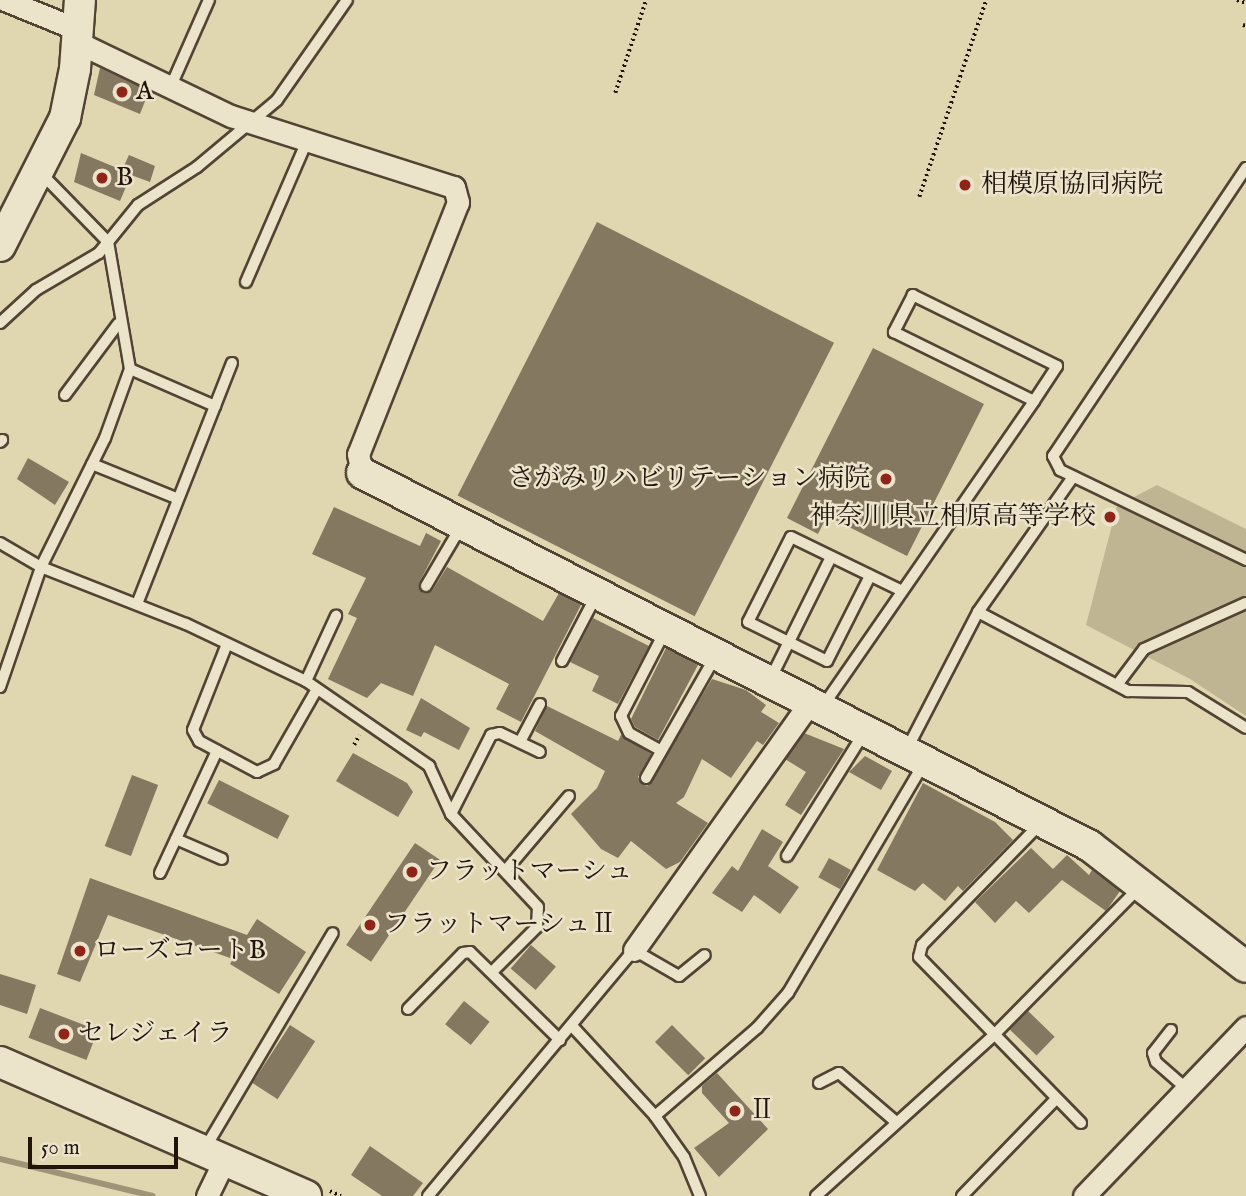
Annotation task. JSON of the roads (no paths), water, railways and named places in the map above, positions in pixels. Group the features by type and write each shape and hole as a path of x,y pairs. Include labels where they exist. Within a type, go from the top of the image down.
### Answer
{"street":[{"path":"5,0 171,86 252,120 447,182 458,196 358,454 362,473 1090,846 1246,967"},
{"path":"0,246 41,173 65,118 79,36 80,0"},
{"path":"634,950 816,705"},
{"path":"1084,1196 1246,1027"},
{"path":"0,1062 306,1196"},
{"path":"207,1196 214,1155"}],"lane":[{"path":"171,86 209,0"},
{"path":"0,323 36,290 99,253 138,205 197,167 252,120 297,75 347,0"},
{"path":"246,282 308,139"},
{"path":"1246,168 1058,441 1054,462 1073,477 1246,560"},
{"path":"0,687 41,567 92,464 130,369 118,324 108,242 41,173"},
{"path":"816,705 902,591 1034,401 1057,366 913,295 894,332 1034,401"},
{"path":"65,395 118,324"},
{"path":"136,604 232,363"},
{"path":"130,369 215,406"},
{"path":"92,464 176,499"},
{"path":"655,1116 757,1028 788,993 915,756 978,612 1073,477"},
{"path":"426,586 463,524"},
{"path":"870,576 827,661 748,622 791,537 902,591"},
{"path":"0,543 41,567 228,643 306,681 429,766 451,814 536,902 539,922 492,972"},
{"path":"769,681 831,557"},
{"path":"562,661 597,593"},
{"path":"1117,685 1144,649 1246,603"},
{"path":"978,612 1128,691 1188,692 1246,728"},
{"path":"306,681 336,616"},
{"path":"660,750 629,733 621,716 666,628"},
{"path":"228,643 192,730 199,741 257,772 270,771 317,689"},
{"path":"646,778 717,654"},
{"path":"520,742 540,704"},
{"path":"786,856 866,731"},
{"path":"451,814 491,735 500,733 540,752"},
{"path":"160,873 217,751"},
{"path":"506,870 569,796"},
{"path":"1042,822 920,950 924,963 1081,1123"},
{"path":"176,839 222,859"},
{"path":"816,1196 993,1036 1141,886"},
{"path":"214,1155 333,933"},
{"path":"428,1196 573,1027 634,950 679,976 705,955"},
{"path":"408,1009 463,953 473,954 561,1040"},
{"path":"573,1027 655,1116 684,1157 701,1196"},
{"path":"1171,1030 1153,1052 1156,1062 1188,1089"},
{"path":"819,1083 839,1073 896,1122"},
{"path":"962,1196 1056,1099"}],"waterway":[{"path":"0,1159 153,1196"}],"place":[{"name":"A","path":"122,92"},
{"name":"B","path":"102,178"},
{"name":"相模原協同病院","path":"965,185"},
{"name":"さがみリハビリテーション病院","path":"886,479"},
{"name":"神奈川県立相原高等学校","path":"1110,517"},
{"name":"フラットマーシュ","path":"412,872"},
{"name":"フラットマーシュⅡ","path":"370,925"},
{"name":"ローズコートB","path":"80,951"},
{"name":"セレジェイラ","path":"64,1034"},
{"name":"Ⅱ","path":"735,1111"}]}
